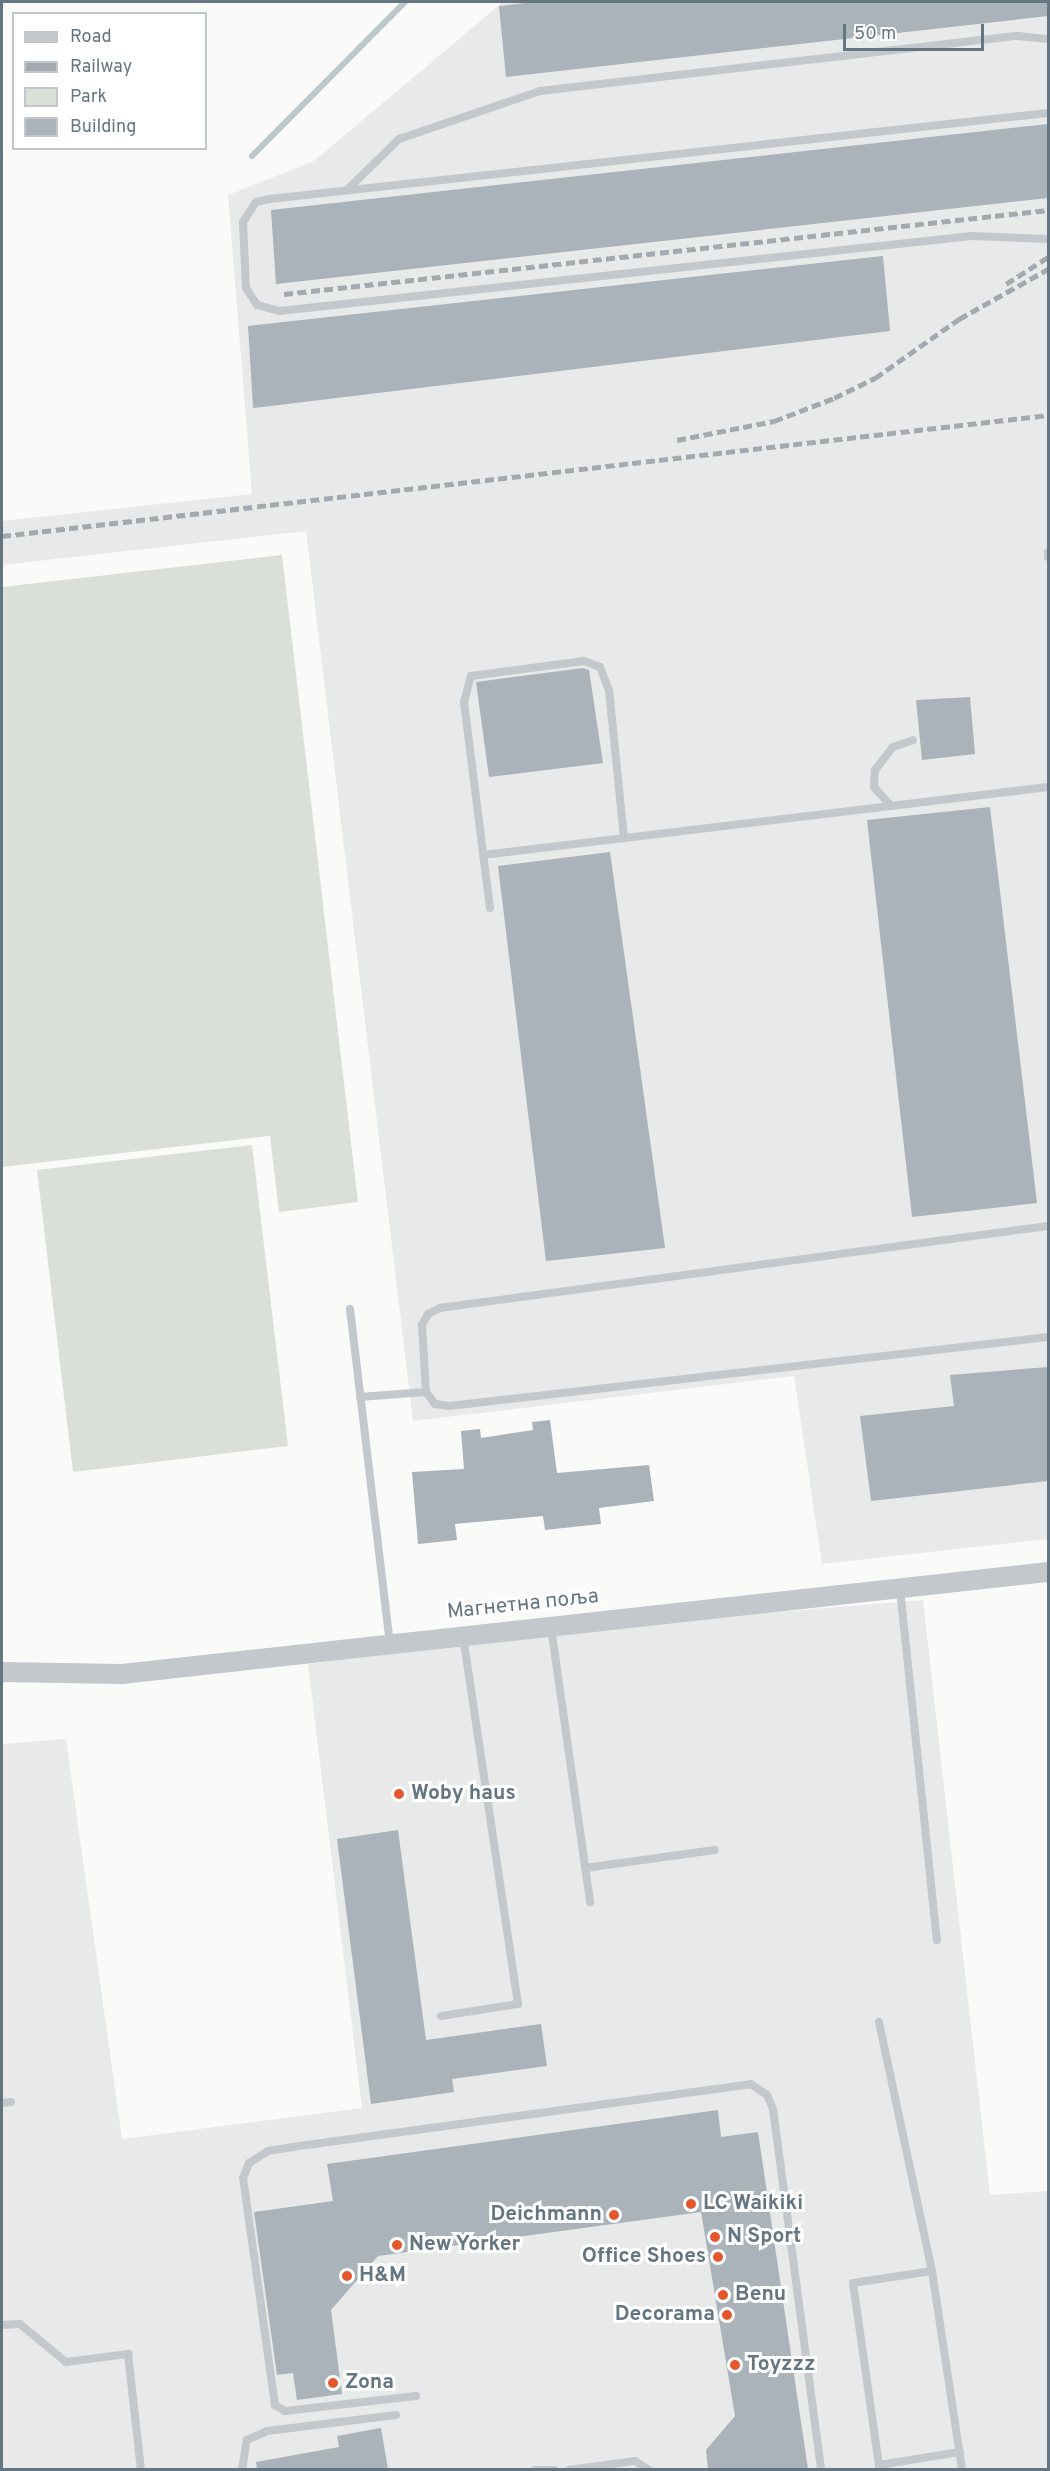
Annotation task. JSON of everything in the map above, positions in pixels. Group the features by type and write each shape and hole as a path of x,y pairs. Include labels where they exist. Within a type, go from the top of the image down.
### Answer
{"street":[{"name":"Магнетна поља","path":"2,1672 122,1674 1048,1572"}],"lane":[{"path":"347,190 399,139 540,91 1018,36 1048,39"},
{"path":"1048,113 270,199 246,211 246,288 257,306 279,311 972,236 1048,239"},
{"path":"490,908 464,702 468,680 584,661 600,667 609,690 624,838"},
{"path":"891,806 874,787 875,770 893,747 913,740"},
{"path":"483,855 1048,787"},
{"path":"1048,1226 440,1308 428,1314 422,1325 426,1392 435,1404 449,1406 1048,1337"},
{"path":"350,1308 390,1644"},
{"path":"360,1397 426,1392"},
{"path":"900,1589 937,1940"},
{"path":"551,1627 590,1902"},
{"path":"441,2016 518,2004 463,1636"},
{"path":"585,1868 715,1850"},
{"path":"879,2022 932,2271 962,2469"},
{"path":"416,2396 285,2411 275,2404 243,2178 249,2163 268,2151 292,2146 751,2085 767,2095 773,2109 821,2469"},
{"path":"932,2271 853,2283 879,2465 960,2452"},
{"path":"2,2325 20,2324 66,2362 128,2354 141,2469"},
{"path":"242,2469 247,2440 267,2431 396,2415"},
{"path":"569,2469 634,2461 649,2469"},
{"path":"535,2469 554,2469"}],"shaded area":[{"path":"503,2 1048,2 1048,1539 822,1564 794,1376 413,1421 306,531 2,565 2,521 252,494 228,195 314,161"},
{"path":"923,1600 990,2195 1048,2191 1048,2469 2,2470 2,1744 66,1739 122,2139 362,2108 308,1664 715,1617"}],"green space":[{"path":"282,555 358,1202 279,1212 270,1136 2,1167 2,587"},
{"path":"252,1145 288,1446 73,1472 37,1170"}],"building":[{"path":"534,2 1048,2 1048,16 506,77 499,6"},
{"path":"1048,124 1048,198 276,284 271,210"},
{"path":"883,256 890,331 253,408 248,326"},
{"path":"583,668 589,670 603,763 489,777 476,682"},
{"path":"970,697 975,754 922,760 916,700"},
{"path":"990,807 1037,1203 912,1217 867,820"},
{"path":"610,852 665,1248 546,1261 498,866"},
{"path":"1048,1367 1048,1481 871,1501 860,1416 954,1406 950,1375"},
{"path":"550,1420 557,1473 649,1465 654,1501 599,1508 601,1524 545,1530 543,1516 455,1524 457,1540 418,1544 412,1472 464,1469 461,1431 480,1429 481,1438 533,1430 532,1422"},
{"path":"398,1830 426,2040 541,2024 547,2066 452,2079 454,2092 371,2104 337,1839"},
{"path":"718,2110 721,2137 758,2132 808,2469 708,2469 706,2450 735,2416 701,2212 378,2256 331,2310 342,2394 297,2400 293,2373 277,2375 254,2212 333,2201 327,2164"},
{"path":"381,2428 388,2469 257,2469 256,2462 339,2447 337,2436"}],"waterway":[{"path":"252,156 405,2"}],"railway":[{"path":"284,294 1048,210"},
{"path":"1006,284 1048,257"},
{"path":"677,440 774,421 834,398 875,378 959,319 1048,269"},
{"path":"2,536 1048,415"}],"place":[{"name":"Woby haus","path":"399,1794"},
{"name":"LC Waikiki","path":"691,2204"},
{"name":"Deichmann","path":"614,2215"},
{"name":"N Sport","path":"715,2237"},
{"name":"New Yorker","path":"397,2245"},
{"name":"Office Shoes","path":"718,2257"},
{"name":"H&M","path":"347,2276"},
{"name":"Benu","path":"723,2295"},
{"name":"Decorama","path":"727,2315"},
{"name":"Toyzzz","path":"735,2365"},
{"name":"Zona","path":"333,2383"}]}
